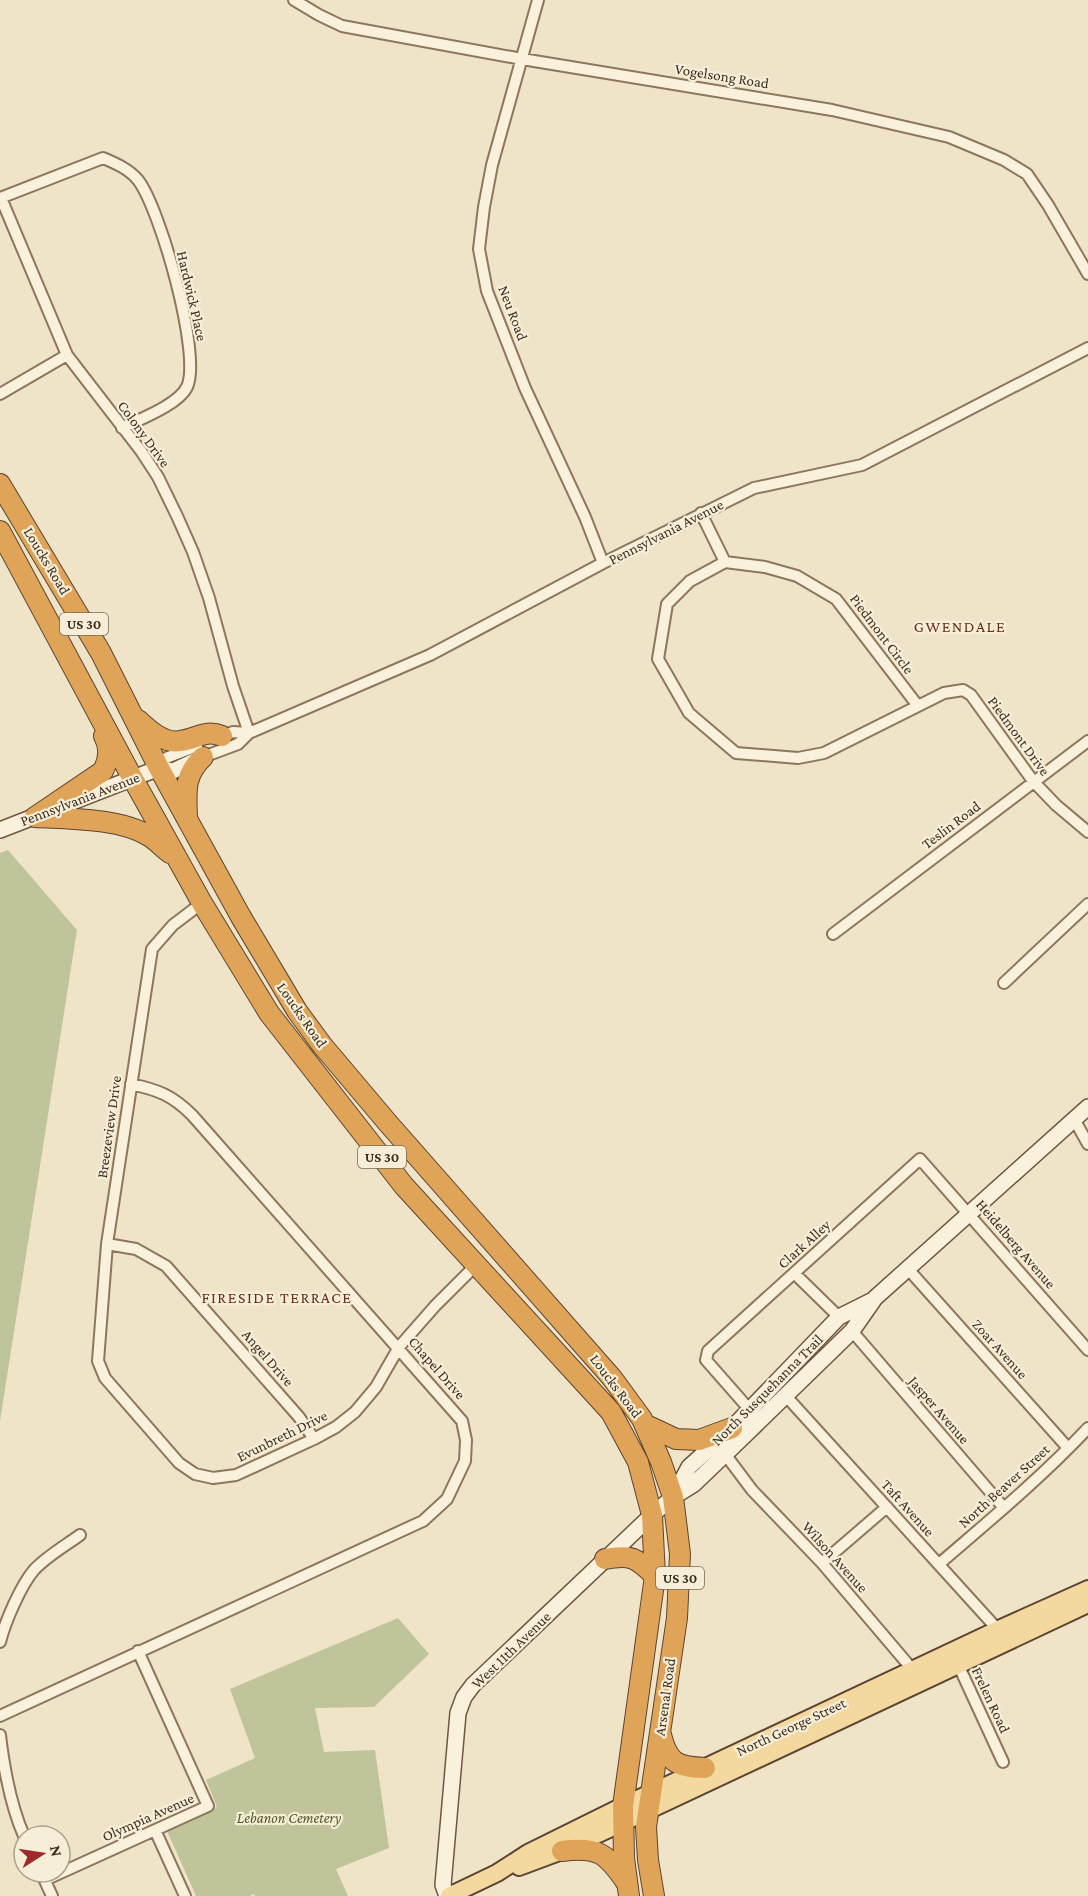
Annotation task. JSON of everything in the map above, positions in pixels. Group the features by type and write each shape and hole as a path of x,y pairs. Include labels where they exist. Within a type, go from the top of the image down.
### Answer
{"highway":[{"name":"Loucks Road","path":"0,484 101,653 159,768 297,1011 322,1045 387,1122 612,1378 644,1424 673,1497"},
{"name":"Loucks Road","path":"0,531 132,778 202,903 269,1013 404,1186 611,1412 638,1462 652,1515"},
{"path":"34,817 74,792 103,771 106,765 109,745 96,718 90,696"},
{"path":"134,717 160,737 178,742 212,732 222,736"},
{"path":"187,819 188,780 193,767 203,757"},
{"path":"34,817 75,819 128,828 148,836 178,860"},
{"path":"644,1424 676,1439 699,1440 732,1428"},
{"name":"Arsenal Road","path":"654,1896 646,1837 680,1582 678,1526 673,1497"},
{"name":"Arsenal Road","path":"628,1889 622,1814 655,1576 652,1515"},
{"path":"605,1559 633,1557 655,1576"},
{"path":"660,1733 664,1749 675,1763 687,1767 705,1768"},
{"path":"562,1851 582,1848 611,1860 628,1889"}],"main road":[{"name":"Pennsylvania Avenue","path":"0,830 159,768 173,771 203,757"},
{"name":"North Susquehanna Trail","path":"673,1497 689,1467 732,1428 839,1317 875,1298 1088,1107"},
{"name":"North Susquehanna Trail","path":"652,1515 673,1497 694,1484 852,1331 875,1298"},
{"name":"West 11th Avenue","path":"448,1896 443,1885 458,1713 464,1697 473,1685 652,1515"},
{"name":"North George Street","path":"649,1802 705,1768 955,1658 1088,1589"},
{"name":"North George Street","path":"1003,1635 1088,1604"},
{"name":"North George Street","path":"448,1896 497,1873 528,1853 649,1802 915,1676"},
{"name":"North George Street","path":"497,1873 530,1864 562,1851 622,1814"}],"street":[{"name":"Vogelsong Road","path":"294,0 342,26 522,59 843,112 949,137 1004,160 1027,174 1088,274"},
{"name":"Neu Road","path":"538,0 492,165 479,249 491,302 525,387 585,517 603,563"},
{"name":"Hardwick Place","path":"0,198 103,158 119,165 136,178 148,196 173,267 190,359 190,378 183,394 173,402 122,428"},
{"name":"Colony Drive","path":"0,198 67,355 159,477 193,552 249,733"},
{"name":"Pennsylvania Avenue","path":"203,757 238,744 249,733 430,655 603,563 754,488 862,465 1088,348"},
{"path":"0,394 67,355"},
{"path":"701,513 725,562 690,581 667,604 658,659 690,713 736,753 798,758 824,753 918,706"},
{"name":"Piedmont Circle","path":"725,562 765,567 797,576 836,599 918,706"},
{"name":"Piedmont Drive","path":"918,706 955,690 963,690 971,695 1033,781 1056,805 1088,832"},
{"name":"Pennsylvania Avenue","path":"159,768 165,758 233,732 249,733"},
{"name":"Teslin Road","path":"833,934 1088,741"},
{"name":"Breezeview Drive","path":"105,1377 98,1361 107,1245 152,949 173,926 202,903"},
{"path":"1004,983 1088,904"},
{"name":"Chapel Drive","path":"0,1716 423,1521 447,1499 465,1461 466,1440 462,1421 399,1347 177,1099 156,1089 131,1084"},
{"path":"1074,1119 1088,1144"},
{"name":"Heidelberg Avenue","path":"920,1159 1088,1350"},
{"name":"Clark Alley","path":"749,1409 706,1360 708,1351 920,1159"},
{"name":"Angel Drive","path":"107,1245 136,1249 166,1266 292,1408 314,1439"},
{"name":"Evunbreth Drive","path":"105,1377 179,1462 195,1474 213,1478 236,1475 314,1439 336,1427 355,1412 376,1387 399,1347 435,1306 476,1265"},
{"name":"Zoar Avenue","path":"908,1269 1068,1448"},
{"path":"794,1273 839,1317"},
{"name":"Jasper Avenue","path":"852,1331 1004,1508"},
{"name":"Taft Avenue","path":"785,1395 1003,1635"},
{"name":"North Beaver Street","path":"939,1564 1004,1508 1088,1428"},
{"name":"Wilson Avenue","path":"725,1454 752,1490 822,1563 915,1676"},
{"path":"822,1563 887,1508"},
{"path":"0,1642 24,1584 35,1569 80,1535"},
{"name":"Olympia Avenue","path":"72,1864 208,1806 138,1651"},
{"name":"Frelen Road","path":"955,1658 1003,1762"},
{"path":"0,1735 4,1766 19,1824"},
{"path":"155,1830 185,1896"}],"green space":[{"path":"8,850 77,930 0,1421 0,853"},
{"name":"Lebanon Cemetery","path":"398,1618 429,1654 374,1707 315,1708 324,1752 375,1750 389,1848 336,1869 348,1896 255,1896 254,1894 250,1896 196,1896 167,1831 217,1807 206,1780 255,1758 230,1689"}],"district":[{"name":"GWENDALE","path":"960,626"},
{"name":"FIRESIDE TERRACE","path":"277,1297"}]}
